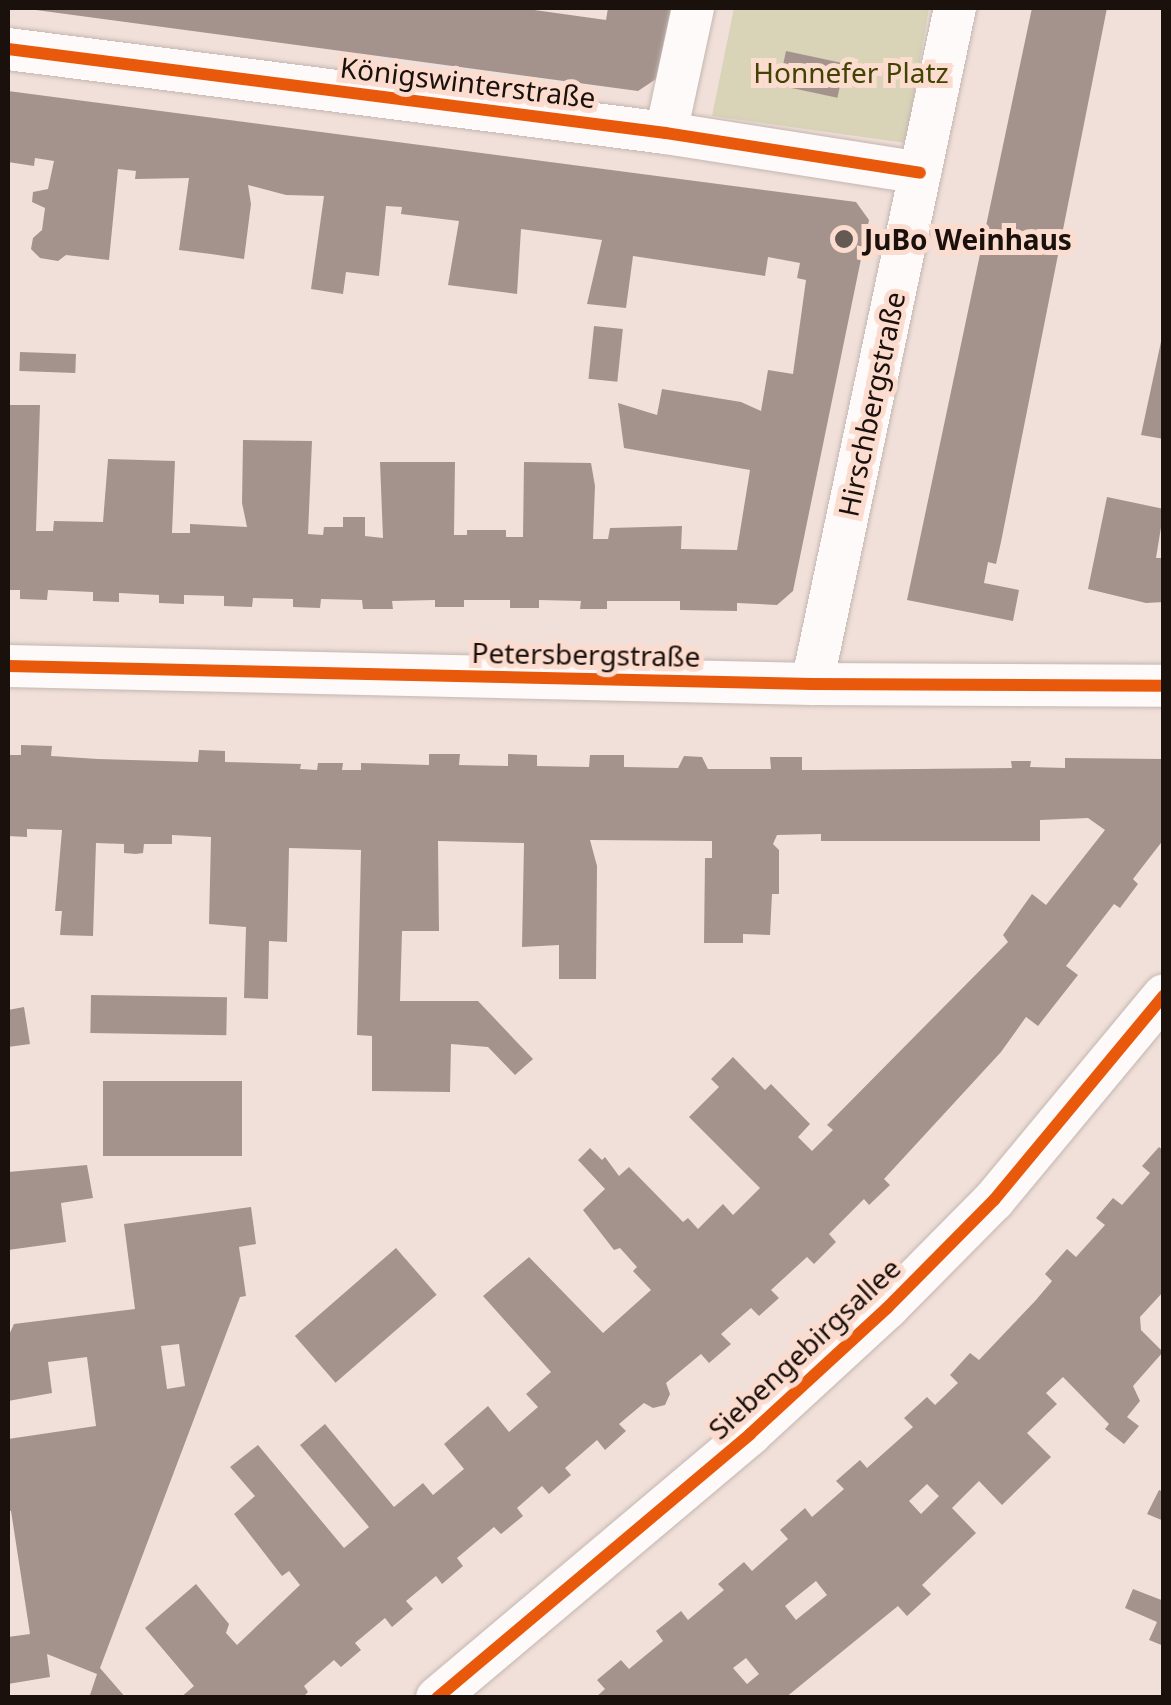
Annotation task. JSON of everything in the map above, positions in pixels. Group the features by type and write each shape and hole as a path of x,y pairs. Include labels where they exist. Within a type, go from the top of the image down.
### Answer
{"street":[{"path":"666,133 693,8"},
{"name":"Hirschbergstraße","path":"812,684 955,8"},
{"name":"Königswinterstraße","path":"8,49 666,133 920,172"},
{"name":"Petersbergstraße","path":"8,666 812,684 1164,686"},
{"name":"Siebengebirgsallee","path":"437,1698 750,1434 887,1308 994,1200 1164,995"}],"green space":[{"name":"Honnefer Platz","path":"734,8 929,8 906,143 712,116"}],"building":[{"path":"21,8 520,8 606,20 608,8 671,8 656,79 638,91"},
{"path":"1032,8 1107,8 1001,542 996,564 988,562 984,583 1019,590 1013,621 907,600"},
{"path":"786,51 845,63 837,98 779,85"},
{"path":"8,91 856,202 869,220 793,591 777,605 737,603 737,611 680,610 680,601 607,601 607,609 580,609 581,601 539,600 539,608 510,608 510,600 464,600 464,607 435,607 435,600 392,601 393,609 363,609 362,600 321,599 320,608 293,607 293,599 253,598 252,607 224,606 224,596 184,595 184,604 159,603 159,595 119,593 119,602 93,601 93,592 48,590 47,600 20,599 20,590 8,590 8,405 40,405 36,531 53,531 54,521 103,522 108,459 175,461 172,533 190,533 190,524 247,527 242,503 243,440 312,441 308,534 323,535 324,527 343,527 343,517 365,517 365,536 383,538 380,462 455,462 454,535 467,535 467,530 506,530 506,537 523,537 524,462 591,463 595,486 593,539 608,539 610,528 682,526 681,549 737,550 750,470 624,448 618,403 657,415 662,389 741,402 761,411 768,370 793,374 806,280 797,278 800,263 768,257 765,276 633,256 626,308 587,304 602,240 521,229 517,294 448,285 459,221 401,214 402,207 386,206 379,276 346,272 343,294 311,289 324,196 286,195 248,185 251,204 244,259 179,250 189,178 135,179 136,171 118,169 109,260 66,255 58,261 40,258 31,249 33,238 42,230 45,208 32,202 33,192 48,189 54,161 35,158 34,166 8,162"},
{"path":"594,326 623,329 617,382 588,379"},
{"path":"1164,337 1164,439 1141,435"},
{"path":"20,352 76,354 75,373 19,371"},
{"path":"1107,497 1164,509 1156,558 1164,558 1164,602 1146,603 1088,589"},
{"path":"21,745 52,746 51,756 198,762 199,750 225,751 225,762 301,764 300,769 317,770 318,763 343,763 342,770 361,770 361,763 429,765 429,754 460,754 459,765 508,766 508,754 537,755 537,766 589,767 590,755 624,755 624,767 678,768 684,756 702,757 708,769 771,769 770,757 802,757 802,770 1012,768 1011,761 1031,761 1030,767 1065,768 1065,758 1164,759 1164,839 1133,879 1138,884 1120,908 1114,904 1066,966 1078,975 1038,1026 1026,1017 1001,1052 884,1179 890,1185 869,1205 864,1199 829,1234 836,1242 814,1264 807,1257 771,1290 779,1298 759,1316 751,1308 721,1334 731,1344 709,1363 701,1354 666,1383 670,1394 665,1405 653,1408 644,1403 619,1424 626,1431 605,1450 597,1440 565,1468 571,1475 549,1494 542,1486 517,1508 523,1516 501,1534 494,1527 457,1558 463,1566 442,1584 436,1576 406,1601 413,1609 392,1627 385,1618 355,1643 361,1650 341,1667 334,1660 304,1686 308,1692 302,1698 180,1698 194,1686 145,1628 196,1584 229,1624 226,1633 237,1645 300,1585 289,1571 282,1576 234,1514 255,1496 230,1467 258,1445 344,1548 369,1527 300,1445 325,1424 394,1507 423,1483 433,1495 464,1469 444,1444 488,1406 509,1432 538,1407 526,1394 551,1372 483,1296 529,1257 603,1333 651,1290 633,1271 637,1267 620,1248 614,1250 583,1210 605,1189 578,1160 590,1148 602,1160 605,1157 619,1176 629,1167 683,1222 688,1218 698,1229 723,1204 733,1215 760,1188 689,1117 719,1087 711,1079 733,1057 765,1090 771,1084 810,1124 798,1137 812,1151 833,1130 827,1125 1008,942 1003,935 1032,894 1046,905 1105,830 1088,818 1040,820 1040,841 821,841 821,834 777,835 773,844 779,850 779,894 772,894 770,935 743,934 743,943 704,943 705,858 712,858 712,841 590,840 597,866 596,979 559,979 559,945 522,947 524,843 438,841 439,931 402,931 400,1001 478,1001 533,1059 515,1075 488,1047 451,1044 450,1092 372,1091 372,1036 357,1035 361,850 289,848 287,942 269,941 268,999 244,998 246,927 209,924 211,837 172,835 172,844 144,844 143,853 136,854 124,853 124,844 96,843 93,936 60,935 62,911 55,911 62,830 27,829 27,837 8,836 8,755 21,755"},
{"path":"91,995 227,997 226,1035 90,1033"},
{"path":"24,1007 30,1044 8,1047 8,1010"},
{"path":"103,1081 242,1081 242,1156 103,1156"},
{"path":"1159,1147 1164,1151 1164,1291 1140,1317 1141,1330 1163,1352 1133,1386 1140,1401 1127,1417 1139,1426 1124,1444 1105,1429 1109,1424 1063,1377 1046,1393 1057,1404 1027,1433 1051,1457 1002,1505 979,1481 952,1508 976,1533 922,1585 931,1594 907,1616 898,1606 785,1698 595,1698 605,1689 597,1680 621,1660 629,1669 663,1641 656,1631 681,1611 688,1620 724,1590 718,1584 744,1562 752,1571 788,1539 780,1530 805,1508 812,1517 844,1489 836,1481 860,1460 867,1468 913,1427 904,1418 927,1397 935,1405 958,1383 950,1375 970,1353 979,1360 1036,1300 1052,1281 1045,1274 1067,1249 1076,1257 1105,1225 1096,1218 1113,1198 1122,1205 1150,1173 1142,1166","holes":["927,1484 939,1496 921,1514 909,1501","816,1581 827,1595 796,1620 785,1606","746,1658 759,1674 747,1684 733,1668"]},
{"path":"87,1165 93,1198 61,1203 66,1242 8,1250 8,1172"},
{"path":"251,1207 256,1244 239,1247 246,1296 240,1297 100,1668 126,1698 89,1698 97,1674 47,1654 50,1677 8,1684 8,1637 30,1634 8,1511 8,1439 96,1426 87,1357 48,1362 52,1393 8,1401 8,1337 14,1324 135,1309 124,1224","holes":["179,1344 185,1386 167,1389 161,1346"]},
{"path":"396,1248 437,1295 336,1383 295,1336"},
{"path":"1159,1490 1164,1492 1164,1521 1147,1514"},
{"path":"1133,1589 1164,1601 1164,1646 1149,1640 1157,1622 1125,1608"}],"cycle path":[{"path":"8,49 666,133 920,173"},
{"path":"8,666 812,684 1164,686"},
{"path":"437,1698 750,1434 887,1308 994,1200 1164,995"}],"place":[{"name":"JuBo Weinhaus","path":"844,239"}]}
